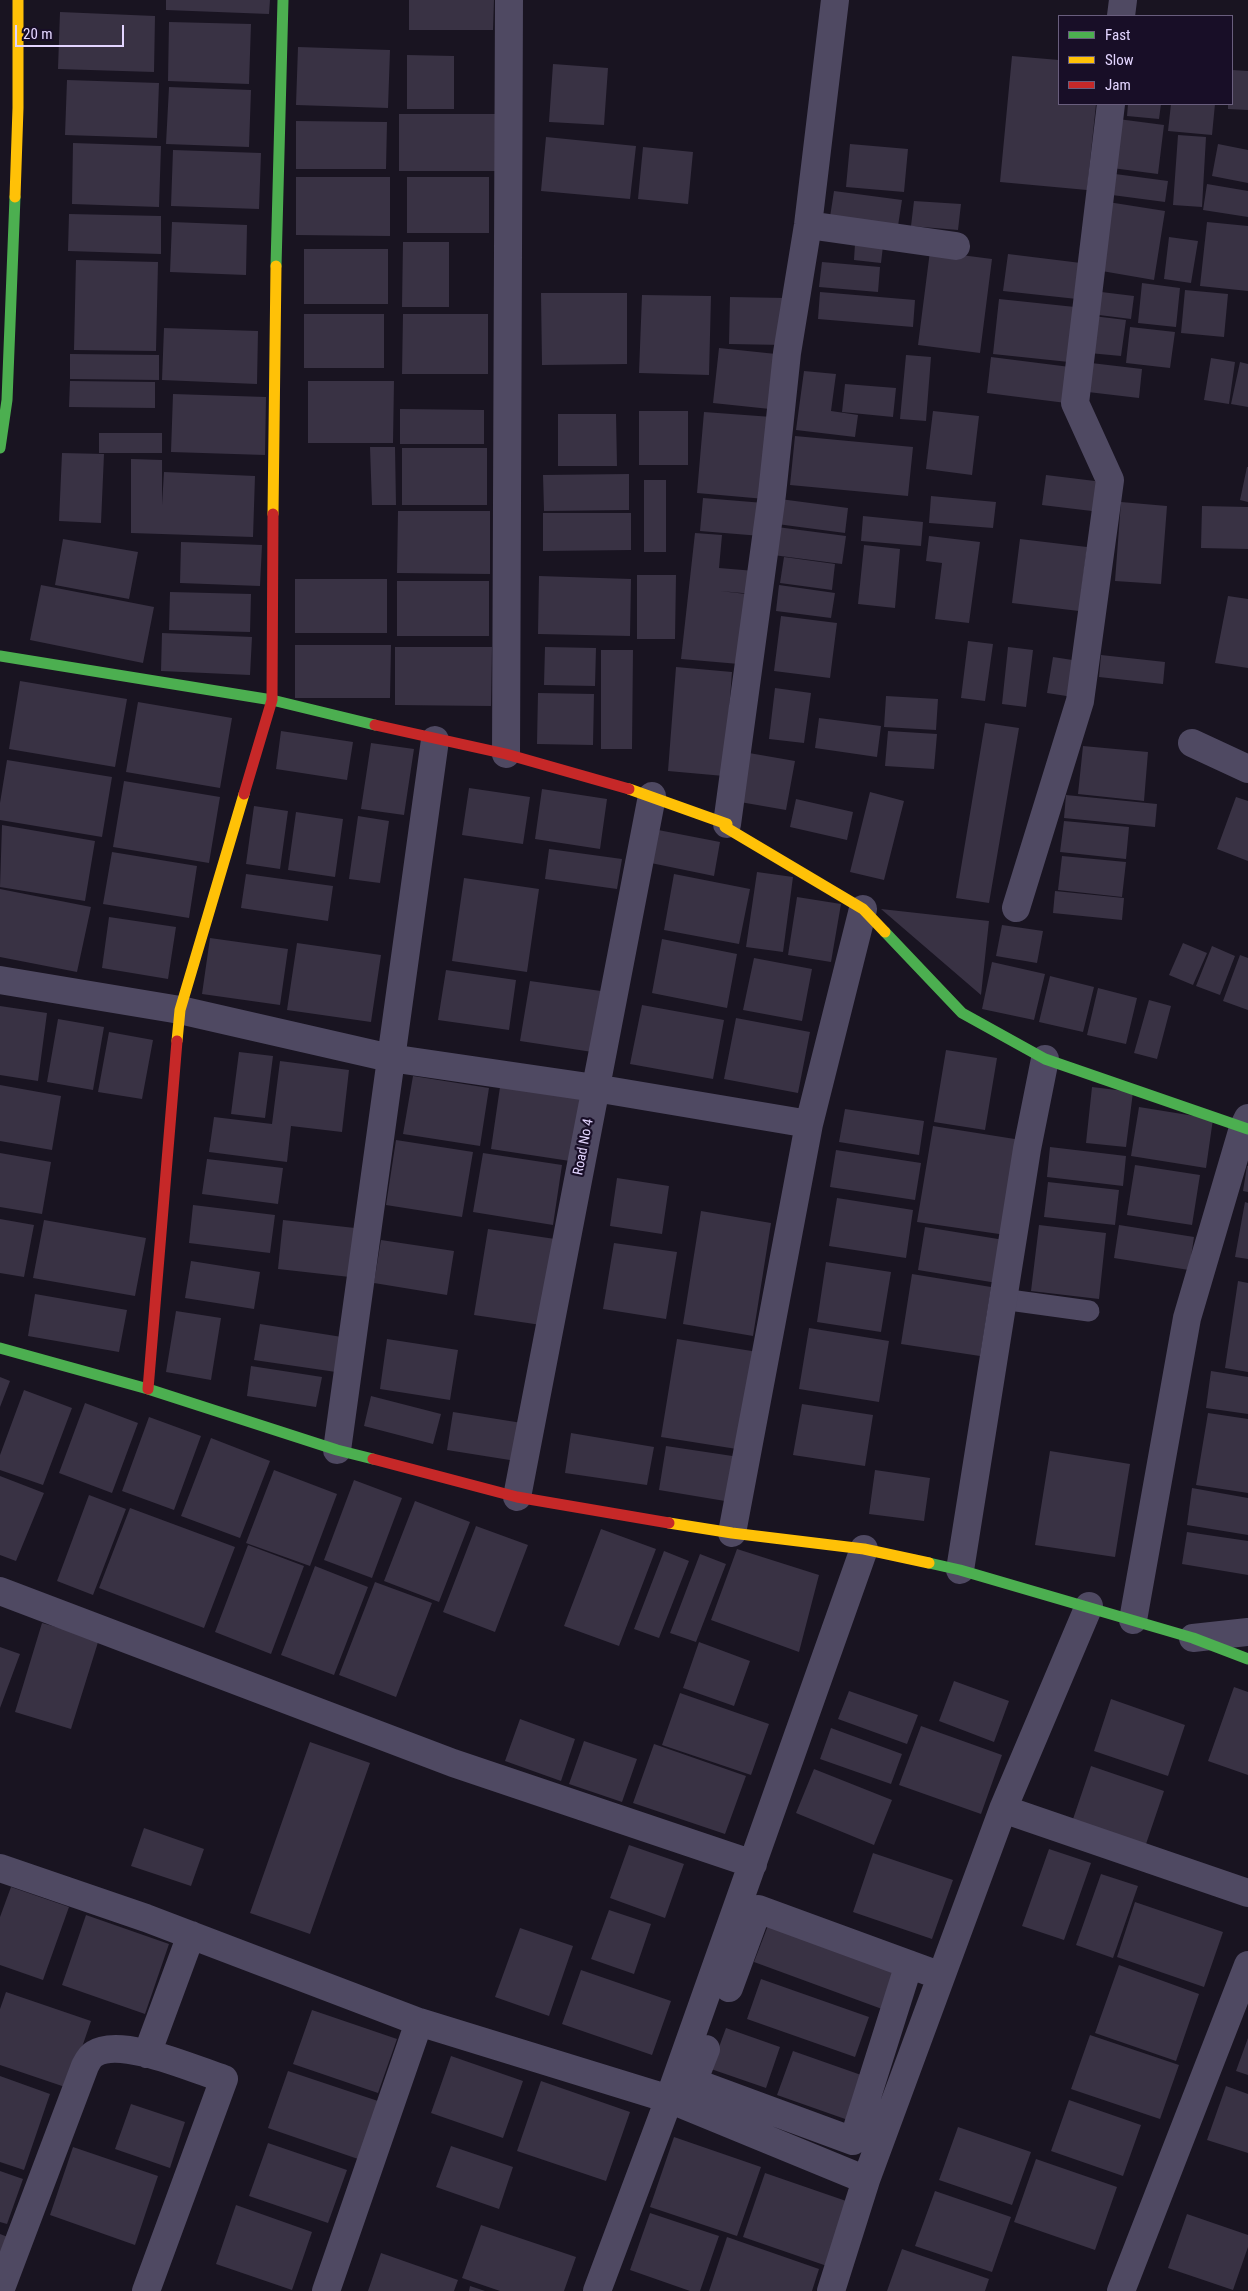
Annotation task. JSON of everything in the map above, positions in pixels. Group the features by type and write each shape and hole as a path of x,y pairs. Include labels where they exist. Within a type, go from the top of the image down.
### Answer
{"street":[{"path":"0,448 4,400 9,107 18,0"},
{"path":"148,1388 180,1010 272,700 273,382 283,0"},
{"path":"506,754 509,0"},
{"path":"835,0 808,225 787,353 772,494 727,824 725,827 863,908 962,1013 1045,1059 1246,1125 1187,1318 1133,1620"},
{"path":"1121,15 1123,0"},
{"path":"1016,908 1080,701 1110,480 1074,403 1111,105"},
{"path":"808,225 956,246"},
{"path":"0,656 272,700 435,740 506,754 652,796 727,824"},
{"path":"337,1450 435,740"},
{"path":"1192,743 1248,769"},
{"name":"Road No 4","path":"517,1498 652,796"},
{"path":"732,1533 809,1124 863,908"},
{"path":"0,980 180,1010 390,1058 595,1088 809,1124"},
{"path":"960,1570 1002,1299 1045,1059"},
{"path":"0,1348 148,1388 337,1450 517,1498 732,1533 864,1549 960,1570 1089,1606 1193,1638 1248,1659"},
{"path":"598,2291 669,2099 864,1549"},
{"path":"0,1592 453,1763 753,1864"},
{"path":"831,2291 866,2180 1003,1809 1089,1606"},
{"path":"1193,1638 1248,1632"},
{"path":"1003,1809 1248,1893"},
{"path":"0,1868 190,1935 419,2022 669,2099 866,2180"},
{"path":"909,1964 853,2141 694,2082 758,1909 909,1964 941,1976"},
{"path":"147,2054 190,1935"},
{"path":"1121,2291 1248,1965"},
{"path":"899,1997 930,2007"},
{"path":"326,2291 419,2022"},
{"path":"0,2291 85,2066 93,2054 104,2049 124,2048 224,2079 146,2291"}],"lane":[{"path":"1002,1299 1089,1311"}],"building":[{"path":"166,0 270,0 269,14 166,10"},
{"path":"409,0 494,0 493,30 409,30"},
{"path":"60,12 155,16 154,72 58,69"},
{"path":"169,22 251,24 249,84 168,81"},
{"path":"298,47 390,50 388,108 296,105"},
{"path":"407,55 454,56 454,109 407,109"},
{"path":"1012,56 1058,60 1058,105 1096,105 1087,190 1000,182"},
{"path":"553,64 608,68 604,125 549,122"},
{"path":"1233,70 1248,71 1248,110 1228,109 1228,105 1233,105"},
{"path":"67,80 159,83 157,138 65,135"},
{"path":"169,87 251,90 249,147 166,144"},
{"path":"1128,105 1161,105 1159,119 1127,116"},
{"path":"1171,105 1215,105 1212,135 1168,131"},
{"path":"399,114 496,114 496,171 399,171"},
{"path":"1118,119 1164,125 1158,174 1112,168"},
{"path":"296,121 387,122 386,169 296,169"},
{"path":"1178,135 1206,137 1202,207 1173,205"},
{"path":"546,137 636,146 630,199 541,191"},
{"path":"73,143 161,146 159,207 72,204"},
{"path":"850,144 908,149 904,192 846,187"},
{"path":"1218,144 1248,150 1248,183 1212,176"},
{"path":"643,147 693,152 688,204 638,199"},
{"path":"173,150 261,153 259,209 171,206"},
{"path":"1115,174 1168,181 1165,202 1112,195"},
{"path":"296,177 390,177 390,236 296,235"},
{"path":"407,177 489,177 489,233 407,233"},
{"path":"1207,184 1248,191 1248,217 1203,210"},
{"path":"834,191 902,200 898,226 830,217"},
{"path":"914,201 961,204 958,230 911,226"},
{"path":"1108,202 1165,211 1154,280 1096,270"},
{"path":"69,214 161,216 161,254 68,251"},
{"path":"172,222 247,225 246,275 170,272"},
{"path":"1207,222 1248,226 1248,291 1200,286"},
{"path":"1169,237 1198,241 1191,283 1164,279"},
{"path":"403,242 449,242 449,307 402,307"},
{"path":"855,244 883,246 881,263 854,260"},
{"path":"304,249 388,249 388,304 304,304"},
{"path":"930,251 992,259 980,353 918,345"},
{"path":"1008,254 1081,263 1077,299 1003,291"},
{"path":"76,260 158,262 156,351 74,350"},
{"path":"822,262 880,267 878,292 819,287"},
{"path":"1142,283 1180,288 1176,327 1138,323"},
{"path":"1185,290 1228,294 1224,337 1181,333"},
{"path":"1093,291 1134,296 1131,319 1091,314"},
{"path":"820,292 915,300 913,327 818,319"},
{"path":"541,293 627,293 627,364 542,365"},
{"path":"642,295 711,296 709,375 639,373"},
{"path":"730,297 787,298 785,345 729,344"},
{"path":"999,299 1075,307 1069,362 993,354"},
{"path":"304,314 384,314 384,368 304,368"},
{"path":"403,314 488,314 488,374 402,374"},
{"path":"1093,316 1126,320 1121,356 1089,353"},
{"path":"1130,327 1175,332 1170,368 1126,363"},
{"path":"164,328 258,331 257,384 162,380"},
{"path":"719,348 776,354 770,409 713,403"},
{"path":"70,354 159,355 159,380 70,379"},
{"path":"906,355 931,357 926,421 900,419"},
{"path":"991,357 1070,367 1066,403 987,393"},
{"path":"1211,358 1235,362 1229,404 1204,400"},
{"path":"1240,362 1248,364 1248,407 1231,404"},
{"path":"1091,363 1142,369 1139,398 1088,392"},
{"path":"804,371 836,374 831,411 858,415 855,437 796,430"},
{"path":"70,381 155,382 155,408 69,407"},
{"path":"308,381 394,381 393,443 308,443"},
{"path":"845,384 896,388 893,417 842,412"},
{"path":"173,394 266,397 265,455 171,452"},
{"path":"400,409 484,410 484,444 400,444"},
{"path":"639,411 688,411 688,465 639,465"},
{"path":"933,411 979,416 972,475 926,469"},
{"path":"704,412 772,417 765,499 697,493"},
{"path":"558,414 616,414 617,466 558,466"},
{"path":"99,433 162,433 162,453 99,453"},
{"path":"795,436 913,447 908,496 790,485"},
{"path":"370,447 395,447 396,505 372,505"},
{"path":"402,448 487,448 487,505 402,505"},
{"path":"62,453 104,454 101,523 59,521"},
{"path":"131,459 162,460 162,505 164,472 255,476 253,537 131,533"},
{"path":"1248,467 1248,502 1240,500"},
{"path":"629,474 629,510 544,511 543,475"},
{"path":"1046,475 1103,482 1100,512 1042,505"},
{"path":"644,480 666,480 666,552 644,552"},
{"path":"931,496 996,502 993,528 929,523"},
{"path":"703,498 764,503 761,536 700,531"},
{"path":"780,499 848,508 845,533 777,524"},
{"path":"1121,502 1167,506 1161,584 1115,581"},
{"path":"1202,506 1248,507 1248,549 1201,548"},
{"path":"398,511 490,511 490,574 397,573"},
{"path":"543,513 631,513 631,550 543,551"},
{"path":"863,516 923,522 921,546 861,541"},
{"path":"777,527 846,536 842,564 773,555"},
{"path":"695,533 722,535 719,568 755,571 753,594 720,591 746,594 739,664 681,659"},
{"path":"929,536 980,542 969,623 935,619 942,563 926,561"},
{"path":"63,539 138,552 129,599 55,585"},
{"path":"1020,539 1087,547 1079,611 1012,603"},
{"path":"181,542 262,545 260,586 180,583"},
{"path":"864,545 900,549 895,608 858,604"},
{"path":"784,557 835,564 832,590 780,583"},
{"path":"637,575 676,575 675,639 637,639"},
{"path":"539,576 631,579 630,636 538,634"},
{"path":"295,579 387,579 387,633 295,633"},
{"path":"397,581 489,581 489,636 397,636"},
{"path":"41,585 154,607 143,663 30,640"},
{"path":"779,585 835,593 831,618 776,611"},
{"path":"170,592 251,594 250,632 169,630"},
{"path":"1228,596 1248,599 1248,668 1215,663"},
{"path":"781,616 837,623 830,678 774,671"},
{"path":"162,633 252,637 250,675 161,671"},
{"path":"968,641 993,644 985,701 961,698"},
{"path":"295,645 391,645 390,698 295,698"},
{"path":"395,647 492,647 491,706 395,705"},
{"path":"545,647 596,648 595,686 544,685"},
{"path":"1008,647 1033,650 1026,707 1002,704"},
{"path":"601,650 633,650 632,749 601,749"},
{"path":"1101,655 1165,662 1163,684 1099,677"},
{"path":"1053,657 1079,661 1073,697 1047,693"},
{"path":"676,667 732,672 724,776 668,771"},
{"path":"20,681 127,699 115,767 9,749"},
{"path":"775,688 811,693 804,743 769,739"},
{"path":"538,693 594,694 593,745 537,744"},
{"path":"886,696 938,699 936,730 884,727"},
{"path":"138,702 232,718 220,788 126,772"},
{"path":"819,718 881,726 877,757 815,748"},
{"path":"985,723 1019,728 989,903 956,898"},
{"path":"281,731 353,742 347,780 276,769"},
{"path":"888,731 937,734 934,769 885,766"},
{"path":"371,743 414,749 404,815 361,809"},
{"path":"1083,746 1148,752 1144,801 1078,794"},
{"path":"749,753 795,761 786,810 740,802"},
{"path":"7,760 112,777 102,837 0,820 0,803"},
{"path":"124,781 220,797 209,863 113,847"},
{"path":"469,788 530,797 523,844 462,835"},
{"path":"542,789 607,799 600,849 535,839"},
{"path":"870,792 904,801 884,880 850,872"},
{"path":"1066,795 1157,804 1155,827 1064,818"},
{"path":"1236,797 1248,801 1248,861 1217,849"},
{"path":"796,799 853,812 847,840 790,827"},
{"path":"254,806 288,811 280,869 246,864"},
{"path":"296,812 343,819 335,877 288,870"},
{"path":"358,816 389,821 380,883 349,879"},
{"path":"1064,821 1129,827 1126,859 1060,852"},
{"path":"2,825 95,841 85,901 0,887"},
{"path":"653,829 720,842 714,876 646,862"},
{"path":"549,849 622,859 617,889 545,879"},
{"path":"112,852 197,866 189,918 103,904"},
{"path":"1062,856 1126,862 1122,897 1058,890"},
{"path":"757,872 793,877 783,952 746,947"},
{"path":"246,874 333,886 328,921 241,908"},
{"path":"674,874 750,889 739,944 664,930"},
{"path":"464,878 539,889 527,972 452,961"},
{"path":"0,889 91,907 77,972 0,957"},
{"path":"1055,891 1124,898 1122,920 1053,913"},
{"path":"797,897 841,904 831,962 788,955"},
{"path":"881,909 989,921 981,995"},
{"path":"109,917 176,927 168,979 102,968"},
{"path":"1002,925 1043,931 1037,963 996,956"},
{"path":"210,938 288,949 280,1005 202,994"},
{"path":"662,939 737,954 727,1008 652,993"},
{"path":"297,943 381,955 371,1022 287,1010"},
{"path":"1183,943 1207,953 1193,985 1169,975"},
{"path":"1212,946 1235,956 1220,995 1196,986"},
{"path":"1240,955 1248,958 1248,1010 1223,1001"},
{"path":"754,958 812,969 802,1021 743,1010"},
{"path":"992,962 1045,974 1034,1020 982,1009"},
{"path":"446,970 516,980 509,1030 438,1020"},
{"path":"1050,976 1094,987 1083,1032 1039,1022"},
{"path":"530,981 608,992 599,1053 520,1041"},
{"path":"1098,988 1137,998 1126,1044 1087,1035"},
{"path":"1149,1000 1171,1006 1157,1059 1134,1053"},
{"path":"642,1005 724,1020 713,1079 630,1064"},
{"path":"0,1006 47,1013 38,1081 0,1075"},
{"path":"736,1018 810,1032 798,1093 724,1079"},
{"path":"58,1019 104,1027 93,1090 47,1082"},
{"path":"109,1032 153,1040 142,1099 98,1092"},
{"path":"946,1050 997,1058 985,1130 934,1122"},
{"path":"239,1052 273,1056 265,1118 231,1114"},
{"path":"280,1061 349,1070 342,1132 291,1126 287,1162 209,1152 214,1117 272,1124"},
{"path":"413,1076 489,1088 480,1146 403,1134"},
{"path":"0,1085 61,1096 52,1150 0,1141"},
{"path":"500,1087 580,1099 570,1161 491,1149"},
{"path":"1092,1087 1133,1092 1126,1147 1086,1143"},
{"path":"1139,1107 1213,1119 1206,1168 1131,1156"},
{"path":"845,1109 924,1121 919,1155 839,1142"},
{"path":"933,1126 1021,1140 1006,1235 917,1222"},
{"path":"396,1140 473,1152 462,1217 386,1205"},
{"path":"1050,1147 1126,1156 1123,1186 1047,1177"},
{"path":"836,1150 921,1163 915,1200 830,1187"},
{"path":"0,1153 51,1162 42,1214 0,1207"},
{"path":"483,1153 562,1165 553,1225 473,1212"},
{"path":"207,1159 283,1168 278,1204 202,1194"},
{"path":"1135,1165 1200,1175 1192,1225 1127,1215"},
{"path":"1248,1166 1248,1192 1243,1191"},
{"path":"617,1178 669,1186 662,1234 610,1226"},
{"path":"1048,1182 1119,1190 1115,1225 1044,1217"},
{"path":"837,1198 913,1210 906,1258 829,1246"},
{"path":"1245,1202 1248,1203 1248,1259 1235,1257"},
{"path":"193,1205 275,1215 270,1253 189,1243"},
{"path":"701,1211 771,1223 753,1336 683,1324"},
{"path":"0,1219 34,1225 24,1277 0,1273"},
{"path":"44,1220 146,1238 135,1296 33,1278"},
{"path":"283,1220 355,1228 350,1277 278,1269"},
{"path":"1039,1225 1106,1233 1099,1299 1031,1291"},
{"path":"1119,1225 1194,1237 1189,1270 1114,1258"},
{"path":"925,1227 1004,1240 997,1283 918,1270"},
{"path":"488,1229 555,1239 541,1325 474,1315"},
{"path":"381,1240 454,1251 447,1295 374,1283"},
{"path":"614,1243 677,1252 666,1319 603,1309"},
{"path":"191,1261 260,1272 254,1309 185,1298"},
{"path":"826,1262 891,1272 881,1332 817,1322"},
{"path":"912,1274 991,1287 980,1356 901,1344"},
{"path":"1238,1281 1248,1283 1248,1372 1225,1368"},
{"path":"35,1294 127,1310 119,1352 28,1336"},
{"path":"176,1311 221,1318 211,1380 166,1372"},
{"path":"260,1324 342,1337 336,1372 254,1360"},
{"path":"809,1328 889,1341 879,1402 799,1389"},
{"path":"387,1339 458,1350 450,1400 380,1389"},
{"path":"677,1339 758,1352 743,1450 661,1437"},
{"path":"251,1366 322,1377 316,1407 247,1396"},
{"path":"1211,1371 1248,1377 1248,1414 1206,1408"},
{"path":"0,1377 10,1381 0,1407"},
{"path":"24,1390 72,1408 43,1485 0,1470 0,1455"},
{"path":"371,1396 441,1414 433,1444 364,1426"},
{"path":"85,1403 138,1423 112,1493 59,1473"},
{"path":"802,1404 873,1415 865,1466 793,1455"},
{"path":"453,1412 522,1423 516,1461 447,1450"},
{"path":"1208,1413 1248,1419 1248,1493 1196,1485"},
{"path":"149,1417 201,1436 174,1510 122,1491"},
{"path":"571,1433 654,1447 647,1485 565,1473"},
{"path":"211,1438 270,1461 240,1538 181,1516"},
{"path":"666,1446 739,1457 731,1502 659,1490"},
{"path":"1050,1451 1130,1464 1115,1557 1035,1545"},
{"path":"274,1470 337,1494 310,1566 246,1543"},
{"path":"875,1470 930,1478 924,1521 869,1514"},
{"path":"0,1476 44,1493 16,1561 0,1555"},
{"path":"354,1480 402,1498 372,1578 324,1560"},
{"path":"1192,1488 1248,1498 1248,1535 1187,1525"},
{"path":"89,1495 126,1509 93,1595 57,1581"},
{"path":"415,1501 470,1522 439,1602 384,1581"},
{"path":"130,1508 235,1547 204,1628 99,1588"},
{"path":"476,1526 528,1545 495,1632 443,1612"},
{"path":"601,1529 656,1549 619,1646 564,1626"},
{"path":"1187,1532 1248,1541 1248,1575 1182,1564"},
{"path":"248,1545 304,1566 271,1654 215,1632"},
{"path":"737,1549 819,1575 799,1652 711,1620"},
{"path":"664,1551 689,1561 659,1638 634,1629"},
{"path":"700,1554 726,1564 696,1642 670,1633"},
{"path":"315,1566 368,1587 334,1675 281,1655"},
{"path":"375,1582 432,1603 396,1697 339,1675"},
{"path":"42,1623 99,1639 71,1729 15,1712"},
{"path":"699,1642 750,1661 734,1706 683,1688"},
{"path":"0,1647 20,1654 0,1708"},
{"path":"954,1681 1009,1701 994,1742 939,1721"},
{"path":"1234,1687 1248,1692 1248,1775 1208,1761"},
{"path":"849,1691 918,1715 907,1744 838,1719"},
{"path":"680,1693 769,1724 751,1775 662,1745"},
{"path":"1111,1699 1185,1725 1168,1776 1094,1751"},
{"path":"520,1719 575,1739 561,1781 505,1761"},
{"path":"921,1726 1002,1755 981,1814 899,1785"},
{"path":"831,1728 902,1754 891,1784 820,1759"},
{"path":"584,1741 637,1759 622,1802 569,1784"},
{"path":"310,1742 370,1763 310,1934 250,1913"},
{"path":"654,1744 746,1776 725,1834 633,1803"},
{"path":"1091,1766 1164,1791 1145,1847 1072,1822"},
{"path":"814,1769 892,1800 874,1845 796,1813"},
{"path":"144,1828 204,1849 191,1886 131,1866"},
{"path":"629,1845 684,1864 665,1918 610,1898"},
{"path":"1049,1849 1091,1863 1064,1940 1022,1926"},
{"path":"873,1853 953,1880 932,1939 853,1912"},
{"path":"1101,1874 1138,1886 1113,1958 1076,1945"},
{"path":"11,1887 69,1907 43,1980 0,1965 0,1917"},
{"path":"1135,1902 1223,1932 1204,1987 1117,1957"},
{"path":"609,1910 651,1924 634,1974 591,1959"},
{"path":"86,1915 169,1944 145,2014 62,1985"},
{"path":"769,1923 897,1970 882,2009 754,1962"},
{"path":"520,1928 573,1946 549,2016 495,1997"},
{"path":"1119,1965 1199,1994 1176,2061 1095,2033"},
{"path":"581,1970 671,2001 652,2055 562,2024"},
{"path":"761,1979 869,2017 855,2057 747,2019"},
{"path":"6,1992 91,2021 68,2088 0,2065 0,2009"},
{"path":"312,2010 397,2039 378,2093 293,2064"},
{"path":"726,2028 780,2047 766,2088 711,2069"},
{"path":"1090,2035 1179,2065 1160,2119 1071,2089"},
{"path":"1248,2038 1248,2075 1236,2071"},
{"path":"793,2051 864,2076 848,2120 777,2095"},
{"path":"451,2056 523,2081 503,2138 431,2113"},
{"path":"288,2071 381,2102 361,2160 268,2128"},
{"path":"0,2076 50,2094 24,2170 0,2162"},
{"path":"541,2081 630,2112 606,2181 517,2151"},
{"path":"1226,2086 1248,2094 1248,2153 1207,2140"},
{"path":"1069,2100 1141,2125 1123,2176 1051,2151"},
{"path":"131,2104 185,2122 170,2168 115,2149"},
{"path":"958,2127 1031,2152 1012,2205 939,2180"},
{"path":"674,2137 761,2167 737,2236 650,2207"},
{"path":"268,2143 347,2170 328,2223 249,2196"},
{"path":"451,2146 513,2167 499,2209 436,2187"},
{"path":"73,2147 158,2176 135,2245 50,2215"},
{"path":"1036,2159 1117,2187 1095,2250 1014,2222"},
{"path":"0,2171 23,2179 7,2224 0,2222"},
{"path":"765,2173 849,2202 827,2266 743,2237"},
{"path":"935,2191 1011,2217 992,2272 915,2246"},
{"path":"236,2205 312,2232 292,2290 216,2264"},
{"path":"650,2213 719,2236 700,2291 690,2291 630,2270"},
{"path":"1187,2214 1248,2235 1248,2247 1233,2290 1168,2268"},
{"path":"481,2225 576,2257 564,2291 500,2291 462,2278"},
{"path":"0,2234 13,2239 0,2275"},
{"path":"727,2237 819,2269 812,2291 709,2291"},
{"path":"902,2249 989,2279 985,2291 887,2291"},
{"path":"381,2253 458,2280 454,2291 368,2291"},
{"path":"470,2286 485,2291 469,2291"}],"traffic: fast":[{"path":"276,266 283,0"},
{"path":"0,448 7,400 15,197"},
{"path":"0,656 272,700 375,725"},
{"path":"885,932 962,1013 1045,1059 1248,1129"},
{"path":"0,1348 148,1389 337,1450 373,1459"},
{"path":"929,1563 960,1570 1193,1638 1248,1659"}],"traffic: slow":[{"path":"15,197 18,108 18,0"},
{"path":"273,514 276,266"},
{"path":"629,789 727,824 725,827 863,909 885,932"},
{"path":"177,1041 180,1010 244,794"},
{"path":"669,1523 732,1533 864,1549 929,1563"}],"traffic: jam":[{"path":"244,794 272,700 273,514"},
{"path":"375,725 506,754 629,789"},
{"path":"148,1389 177,1041"},
{"path":"373,1459 517,1497 669,1523"}]}
